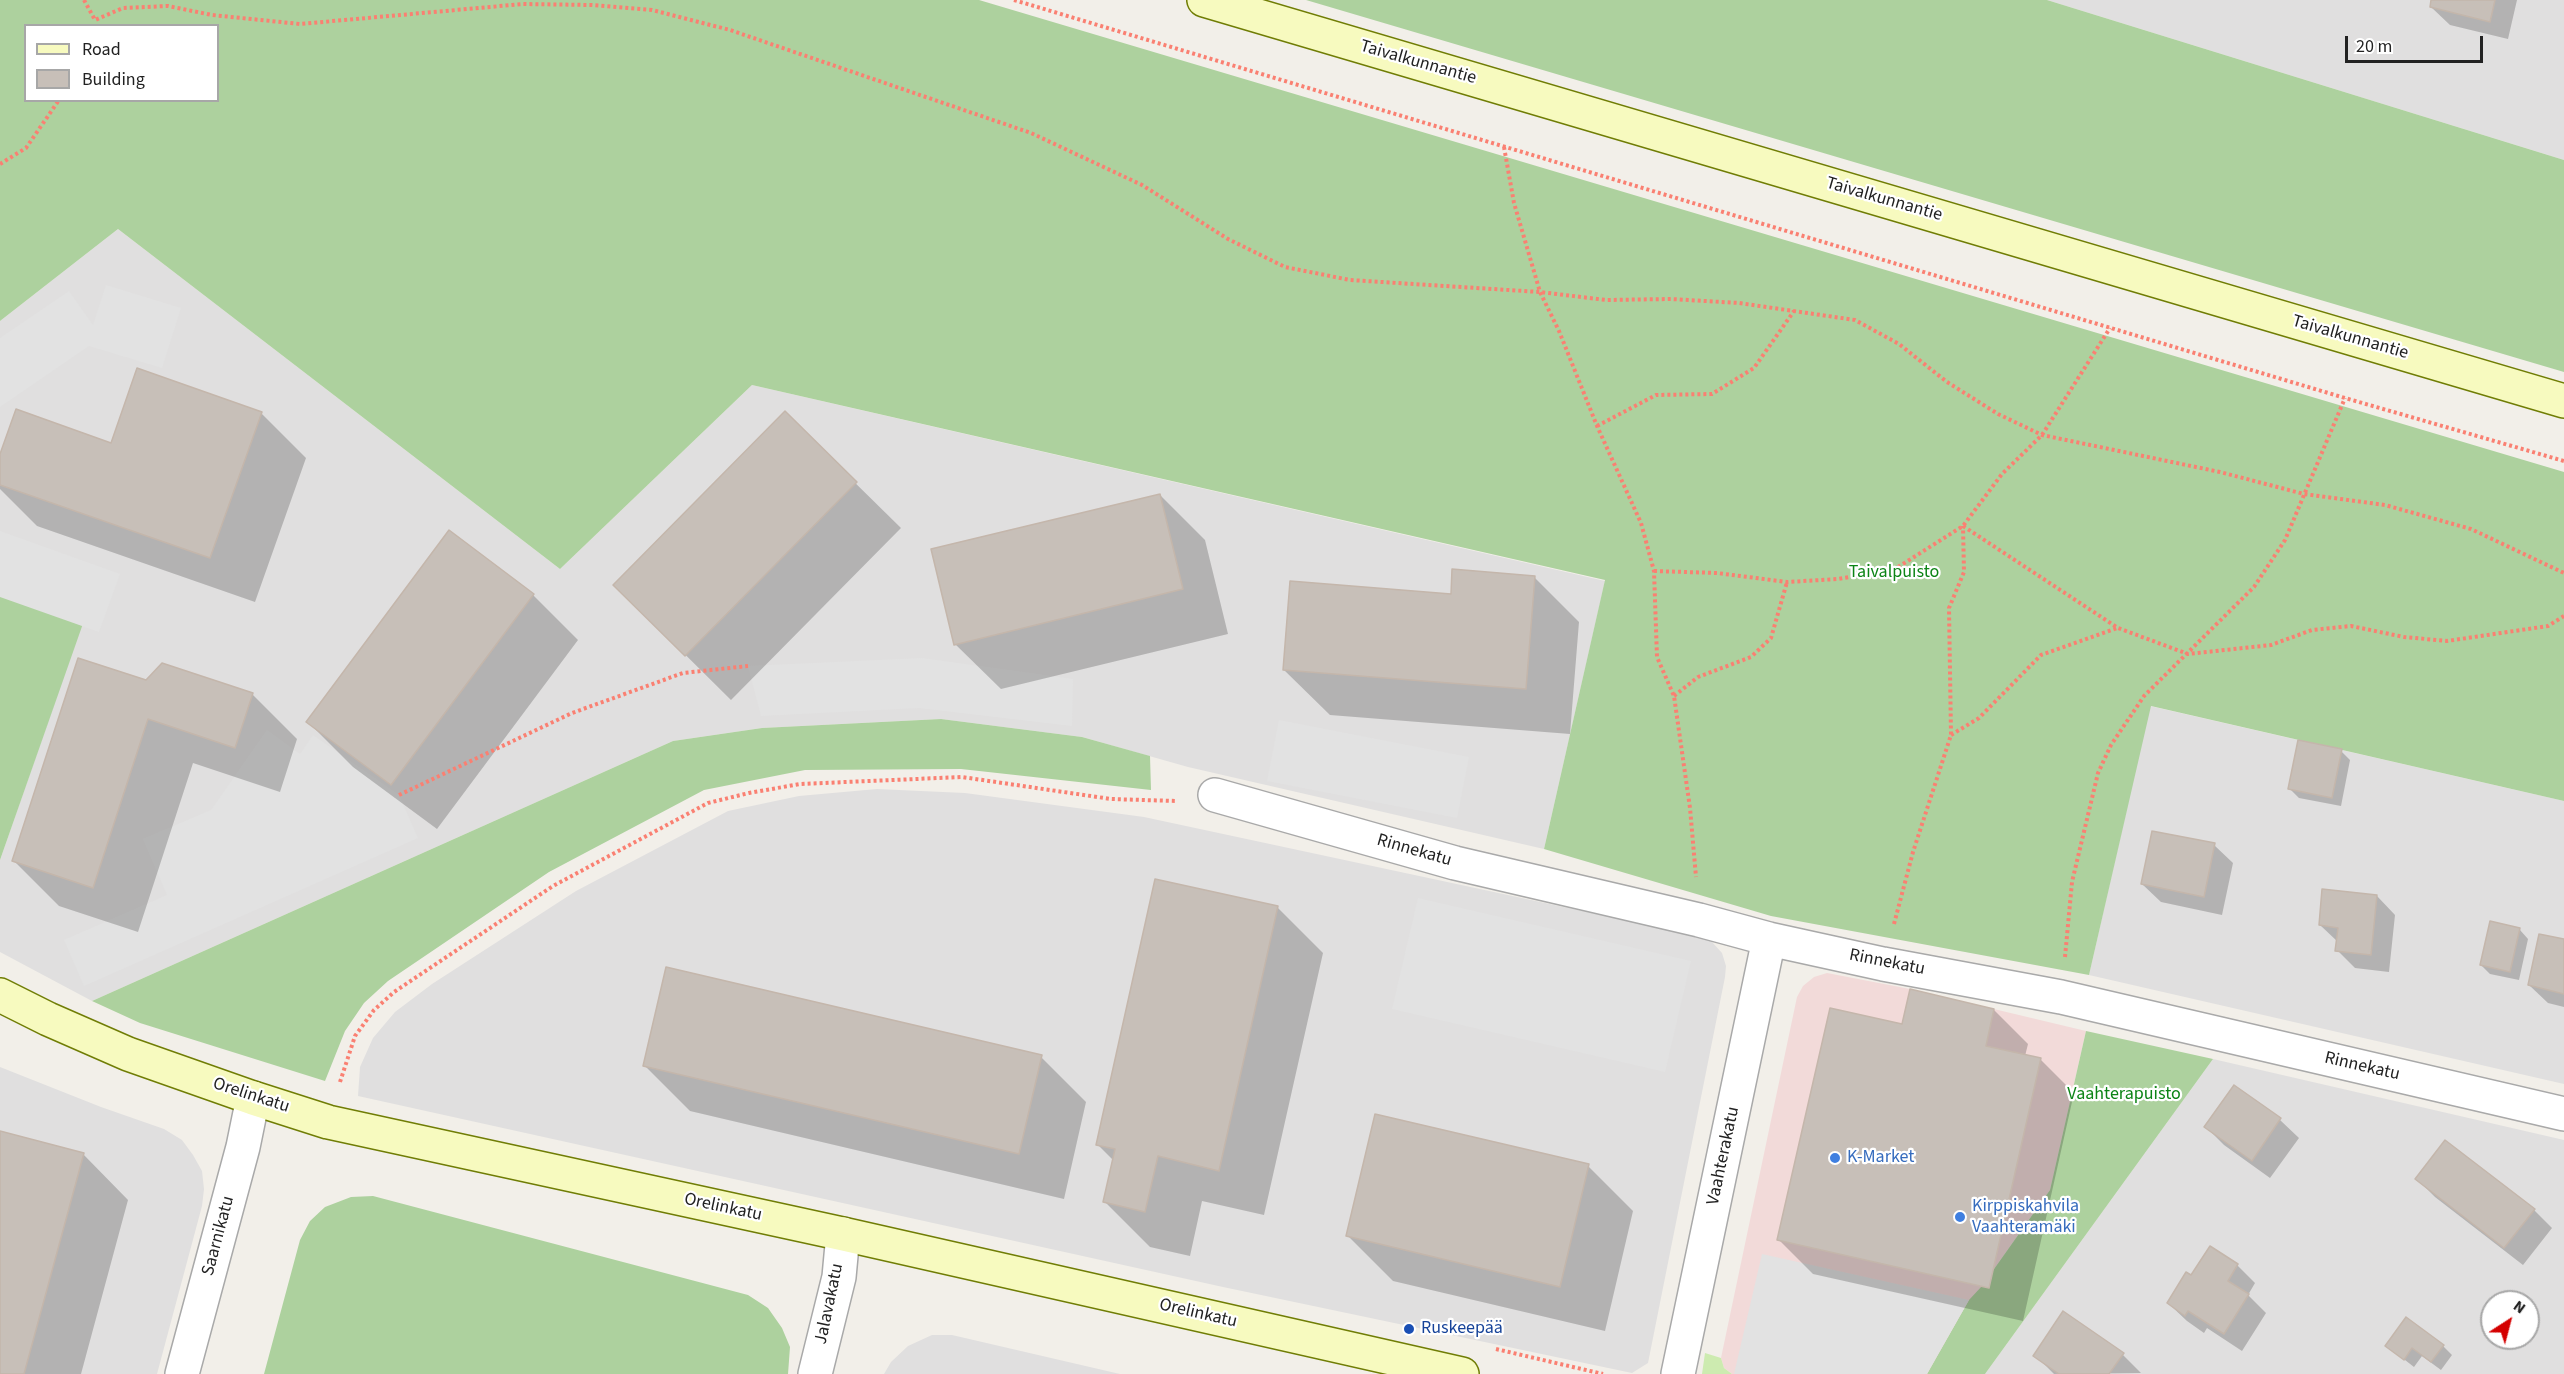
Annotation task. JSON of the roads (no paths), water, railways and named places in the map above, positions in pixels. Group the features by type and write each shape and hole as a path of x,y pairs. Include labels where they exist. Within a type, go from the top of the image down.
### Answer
{"street":[{"name":"Taivalkunnantie","path":"1204,0 2564,401"},
{"name":"Rinnekatu","path":"1215,795 1455,863 1699,920 1769,939 1883,964 2061,997 2564,1114"},
{"name":"Vaahterakatu","path":"1678,1374 1769,939"},
{"name":"Orelinkatu","path":"0,995 128,1054 328,1122 843,1234 1462,1374"},
{"name":"Saarnikatu","path":"182,1374 243,1147 253,1098"},
{"name":"Jalavakatu","path":"815,1374 839,1277 843,1234"}],"place":[{"name":"K-Market","path":"1835,1158"},
{"name":"Kirppiskahvila Vaahteramäki","path":"1960,1217"},
{"name":"Ruskeepää","path":"1409,1329"}],"park label":[{"name":"Taivalpuisto","path":"1894,573"},
{"name":"Vaahterapuisto","path":"2124,1095"}]}
